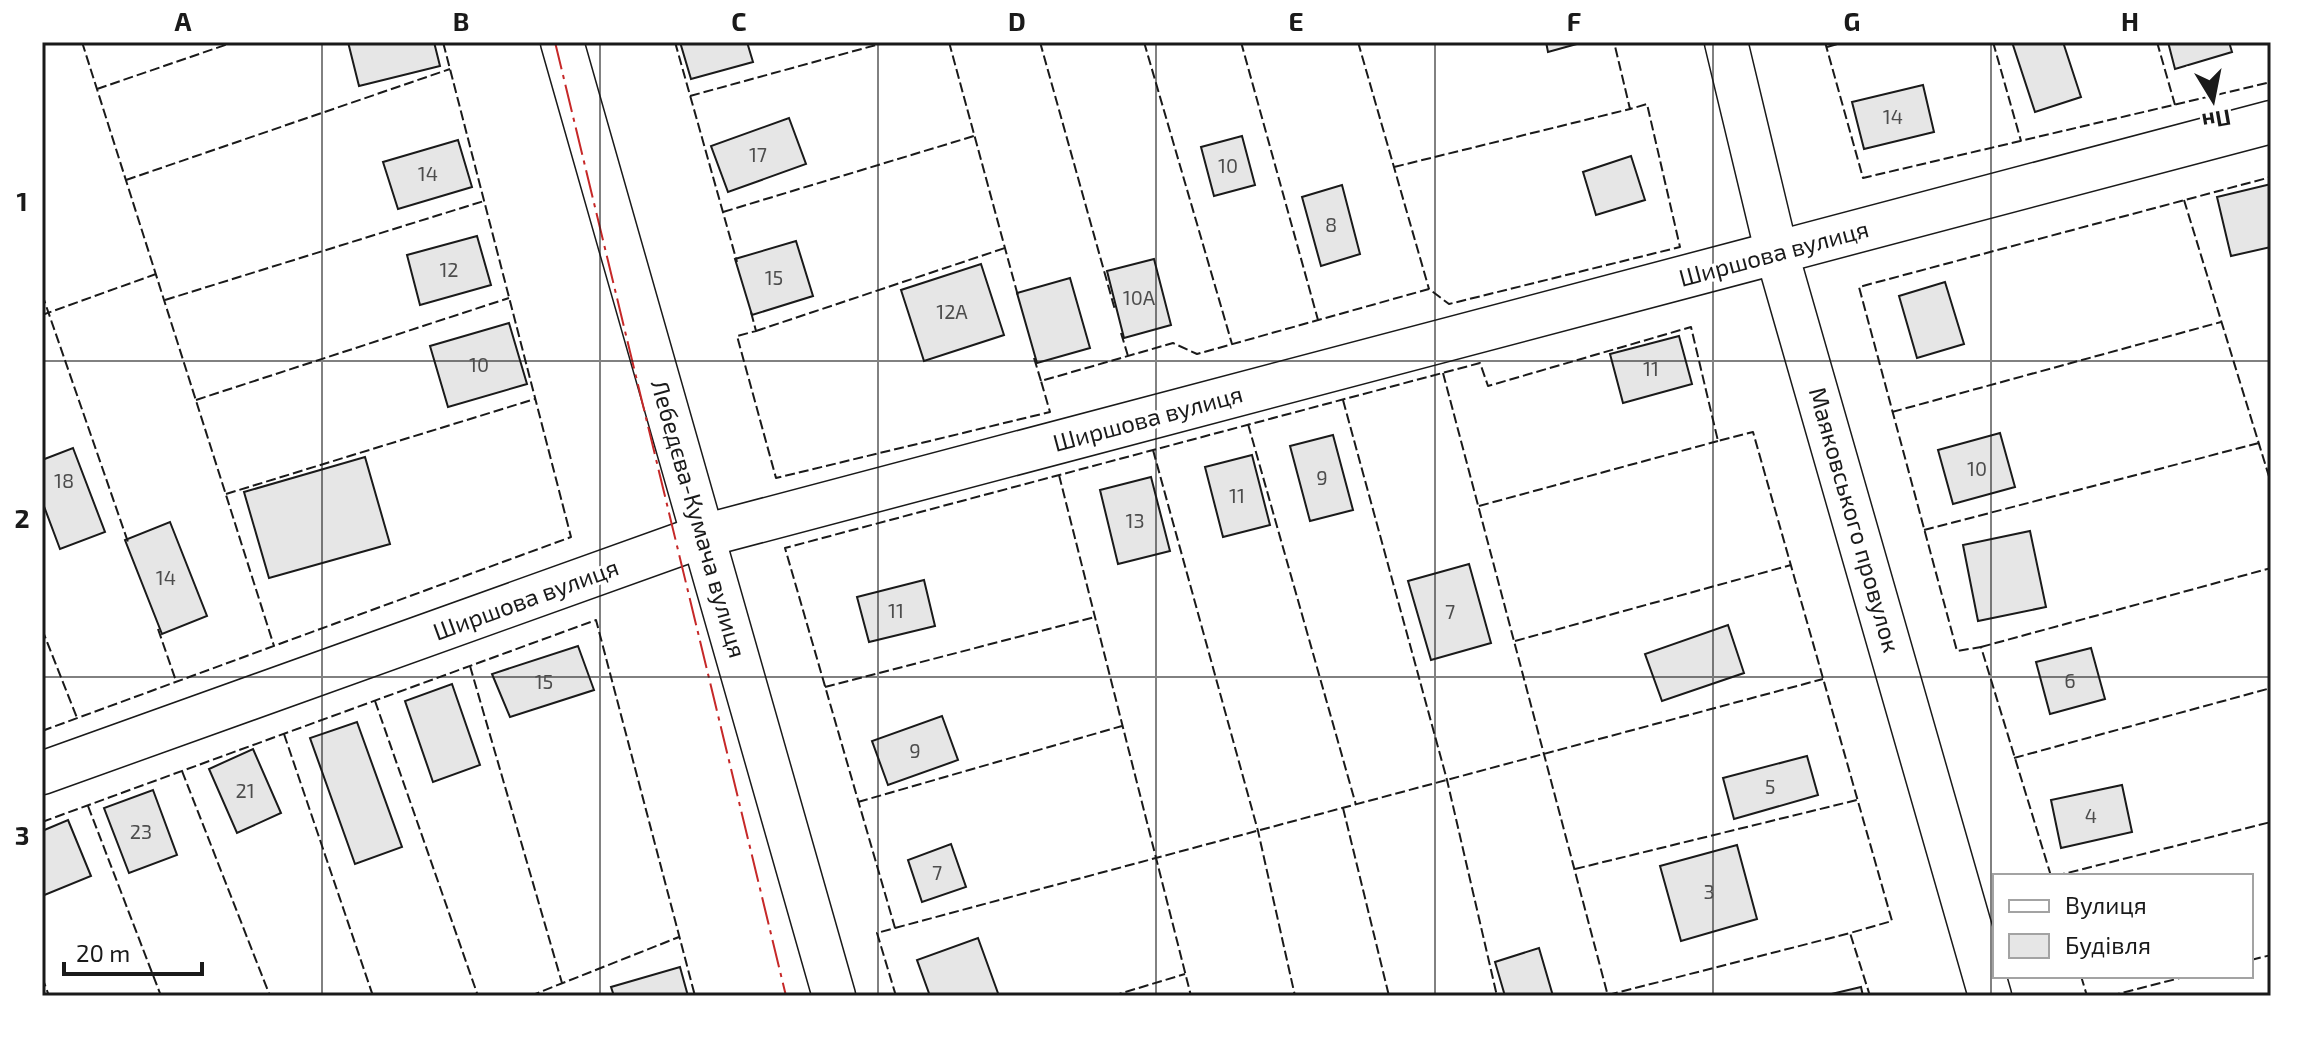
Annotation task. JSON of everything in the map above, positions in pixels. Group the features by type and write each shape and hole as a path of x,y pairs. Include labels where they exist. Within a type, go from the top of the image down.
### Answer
{"street":[{"name":"Лебедєва-Кумача вулиця","path":"562,42 834,996"},
{"name":"Маяковського провулок","path":"1726,42 1777,254 1990,996"},
{"name":"Ширшова вулиця","path":"42,773 703,536 2271,122"}],"building":[{"path":"348,42 434,42 440,66 359,86"},
{"path":"680,42 747,42 753,62 691,79"},
{"path":"1546,42 1584,42 1548,52"},
{"path":"2012,42 2063,42 2081,97 2035,112"},
{"path":"2168,42 2229,42 2232,52 2175,69"},
{"path":"1923,85 1934,132 1864,149 1852,102"},
{"path":"789,118 806,164 728,192 711,146"},
{"path":"1242,136 1255,185 1214,196 1201,147"},
{"path":"458,140 472,187 398,209 383,162"},
{"path":"1631,156 1645,200 1596,215 1583,172"},
{"path":"2271,184 2271,247 2231,256 2217,197"},
{"path":"1342,185 1360,254 1321,266 1302,197"},
{"path":"477,236 491,285 420,305 407,255"},
{"path":"796,241 813,296 752,315 735,259"},
{"path":"1154,259 1171,325 1124,338 1107,271"},
{"path":"981,264 1004,335 924,361 901,290"},
{"path":"1070,278 1090,348 1037,363 1017,293"},
{"path":"1945,282 1964,344 1917,358 1899,296"},
{"path":"509,323 527,384 448,407 430,346"},
{"path":"1679,336 1692,384 1623,403 1610,354"},
{"path":"2000,433 2015,487 1953,504 1938,450"},
{"path":"1333,435 1353,510 1310,521 1290,446"},
{"path":"73,448 105,532 60,549 42,501 42,460"},
{"path":"1252,455 1270,525 1223,537 1205,467"},
{"path":"365,457 390,544 269,578 244,492"},
{"path":"1151,477 1170,551 1118,564 1100,490"},
{"path":"170,522 207,616 162,634 125,540"},
{"path":"2030,531 2046,607 1978,621 1963,545"},
{"path":"1469,564 1491,643 1431,660 1408,581"},
{"path":"924,580 935,626 869,642 857,597"},
{"path":"1728,625 1744,673 1662,701 1645,654"},
{"path":"578,646 594,690 510,717 492,674"},
{"path":"2091,648 2105,699 2050,714 2036,662"},
{"path":"452,684 480,765 433,782 405,701"},
{"path":"942,716 958,760 888,785 872,741"},
{"path":"357,722 402,847 355,864 310,738"},
{"path":"253,749 281,813 237,833 209,769"},
{"path":"1807,756 1818,795 1734,819 1723,778"},
{"path":"2122,785 2132,832 2061,848 2051,800"},
{"path":"153,790 177,855 129,873 104,808"},
{"path":"68,820 91,876 42,896 42,831"},
{"path":"951,844 966,887 922,902 908,860"},
{"path":"1737,845 1757,919 1681,941 1660,866"},
{"path":"978,938 999,996 930,996 917,960"},
{"path":"1539,948 1553,996 1505,996 1495,962"},
{"path":"680,967 688,996 614,996 611,987"},
{"path":"1861,987 1863,996 1823,996"}],"fence":[{"path":"82,42 274,646"},
{"path":"97,89 234,42"},
{"path":"42,731 571,537 443,42"},
{"path":"675,42 737,262"},
{"path":"690,96 887,42"},
{"path":"949,42 1018,296"},
{"path":"1040,42 1115,310"},
{"path":"1144,42 1232,344"},
{"path":"1241,42 1318,320"},
{"path":"1358,42 1429,289"},
{"path":"751,312 756,331 737,336 776,478 1050,412 1041,381 1173,343 1197,354 1429,289 1449,304 1680,247 1647,104 1630,109 1614,42"},
{"path":"1825,42 1863,178 2271,82"},
{"path":"1827,47 1844,42"},
{"path":"1993,42 2021,141"},
{"path":"2157,42 2175,105"},
{"path":"126,180 450,69"},
{"path":"1394,167 1630,109"},
{"path":"723,212 974,136"},
{"path":"2050,874 1981,647 1957,651 1859,287 2271,177"},
{"path":"2184,200 2271,483"},
{"path":"165,300 484,201"},
{"path":"756,331 1005,248"},
{"path":"42,315 156,274"},
{"path":"42,294 128,542"},
{"path":"196,400 509,298"},
{"path":"1892,412 2221,322"},
{"path":"896,996 877,933 895,928 785,548 1480,363 1488,386 1691,327 1718,441 1753,432 1892,921 1850,933 1870,996"},
{"path":"1121,333 1128,356"},
{"path":"1034,358 1041,381"},
{"path":"1443,373 1608,996"},
{"path":"226,494 535,399"},
{"path":"1343,400 1447,780 1497,996"},
{"path":"1248,424 1356,805"},
{"path":"1479,506 1718,441"},
{"path":"1924,530 2259,443"},
{"path":"1153,450 1258,831 1295,996"},
{"path":"1059,475 1191,996"},
{"path":"1515,641 1791,565"},
{"path":"1981,647 2271,568"},
{"path":"825,687 1095,617"},
{"path":"42,822 596,620 695,996"},
{"path":"42,629 77,718"},
{"path":"158,629 176,681"},
{"path":"470,666 562,983"},
{"path":"895,928 1823,679"},
{"path":"2014,758 2271,688"},
{"path":"375,701 478,996"},
{"path":"858,802 1122,726"},
{"path":"284,734 373,996"},
{"path":"182,771 270,996"},
{"path":"1575,869 1857,800"},
{"path":"88,806 161,996"},
{"path":"1343,808 1389,996"},
{"path":"2063,874 2271,822"},
{"path":"1608,995 1850,933"},
{"path":"530,996 679,937"},
{"path":"2253,960 2271,955"},
{"path":"1112,996 1185,974"},
{"path":"42,977 49,996"},
{"path":"2082,978 2087,996"},
{"path":"2110,996 2180,978"}],"power":[{"path":"555,42 786,996"}]}
